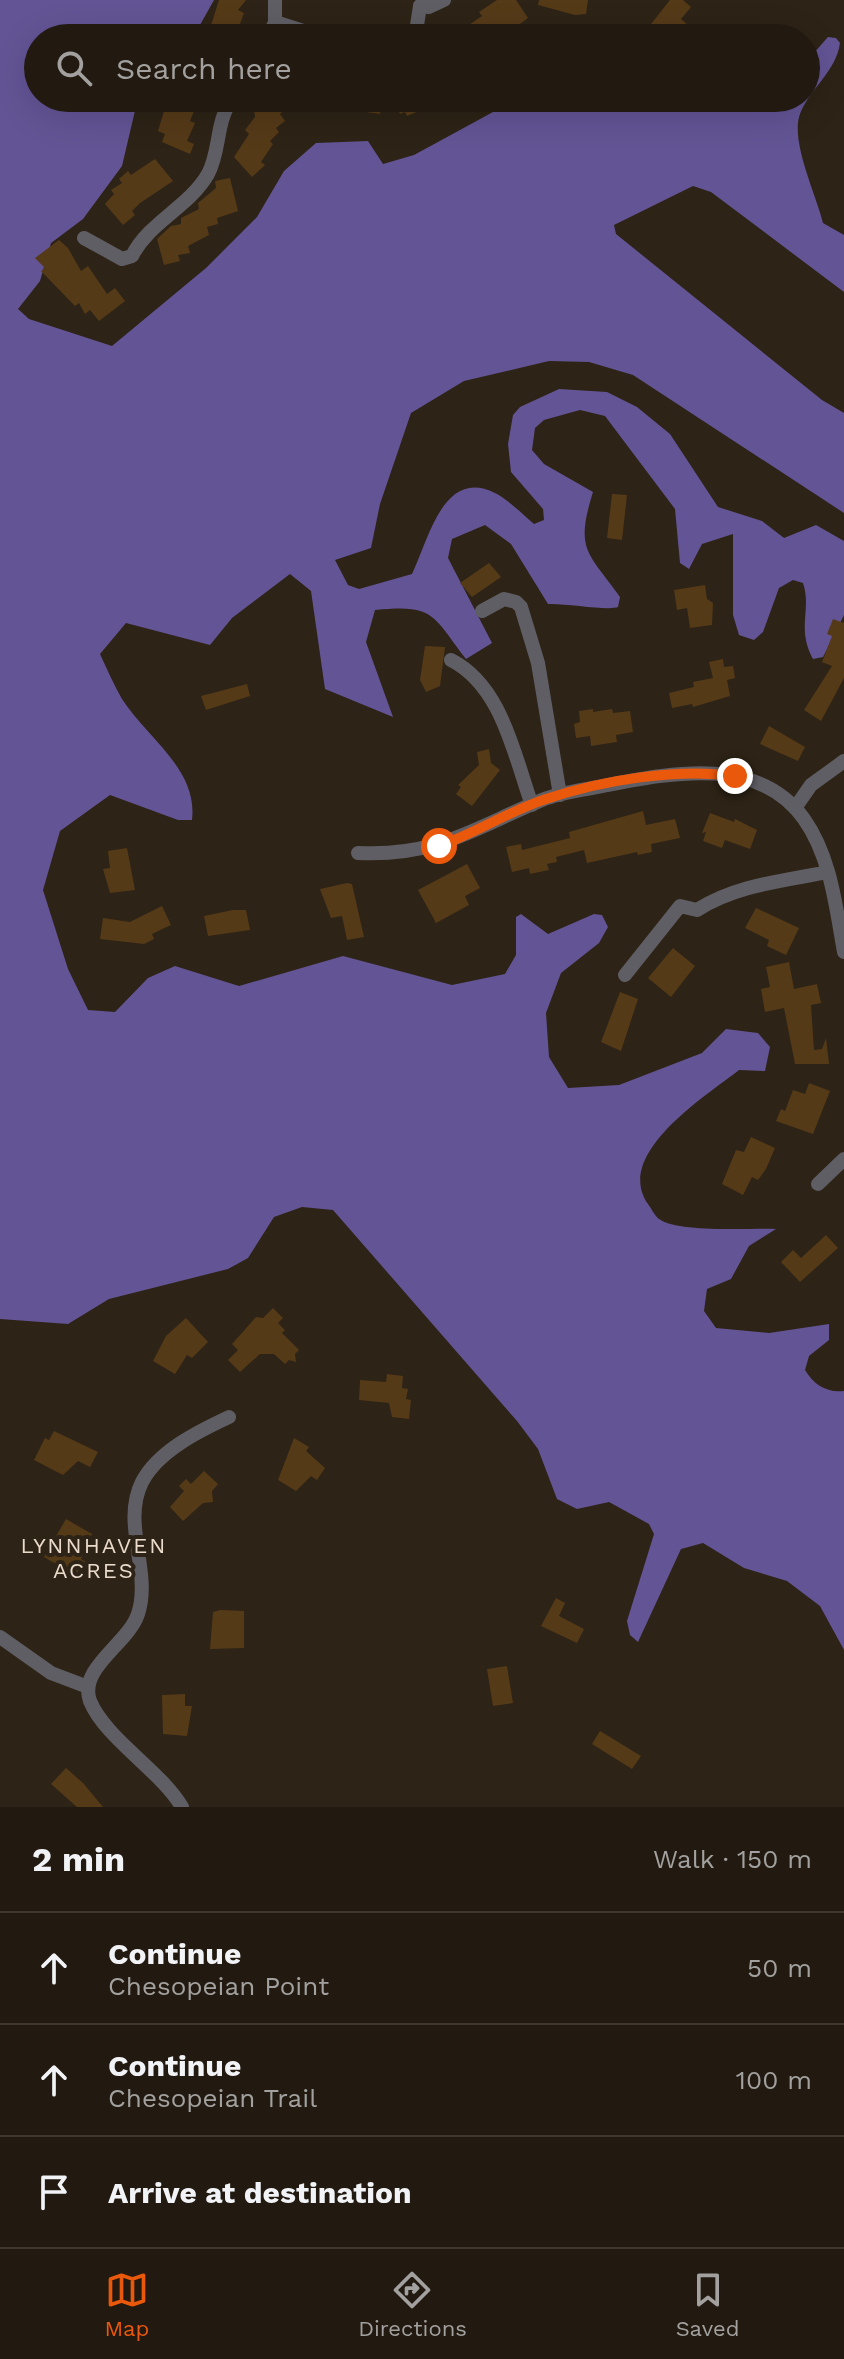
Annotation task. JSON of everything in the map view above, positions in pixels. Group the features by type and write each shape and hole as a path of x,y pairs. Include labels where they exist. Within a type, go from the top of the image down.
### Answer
{"street":[{"path":"275,0 275,22 281,24"},
{"path":"415,24 416,3 429,7 444,0"},
{"path":"84,238 122,259 132,256 143,239 209,173 225,112"},
{"path":"482,611 504,599 521,607 538,663 553,770 560,795"},
{"path":"451,660 475,675 493,699 532,805"},
{"path":"795,808 811,785 844,761"},
{"path":"358,853 406,852 439,846 560,795 674,772 735,776 766,789 795,808 806,821 828,872 844,952"},
{"path":"625,975 680,906 697,910 717,897 751,886 828,872"},
{"path":"818,1184 844,1159"},
{"path":"182,1807 98,1715 88,1687 90,1677 119,1645 138,1614 141,1585 135,1510 143,1480 158,1461 229,1417"},
{"path":"0,1637 51,1673 88,1687"}],"shaded area":[{"path":"0,0 214,0 201,24 24,24 24,112 135,112 122,166 83,219 51,243 40,281 18,309 29,319 112,346 206,268 257,217 284,171 316,143 368,141 383,164 414,155 493,112 801,112 798,138 823,223 844,235 844,292 711,192 693,186 614,225 616,234 822,400 844,413 844,513 633,375 589,362 549,361 464,381 411,413 380,504 371,548 335,560 348,585 359,589 412,574 441,510 463,490 477,488 495,493 534,524 544,520 543,509 511,472 508,444 513,415 520,407 559,389 607,392 637,407 670,434 718,507 762,521 784,538 816,525 844,541 844,615 823,657 813,659 808,648 803,583 793,580 779,588 763,632 754,640 739,635 733,615 733,534 702,544 689,569 680,563 675,509 605,416 580,410 544,420 535,428 532,450 544,464 593,492 585,526 587,549 620,597 618,607 548,604 511,544 485,525 452,539 448,558 492,643 466,659 438,623 421,611 375,610 366,642 393,717 325,689 311,591 290,574 232,618 210,645 126,623 100,654 122,699 179,770 192,802 192,820 178,820 110,795 60,831 43,890 68,969 88,1010 115,1012 148,978 175,966 239,986 343,956 452,985 505,974 516,955 516,917 521,914 548,934 594,914 602,915 608,927 599,943 561,973 546,1013 549,1057 568,1088 619,1085 702,1053 726,1029 758,1033 770,1047 765,1071 739,1070 686,1111 653,1146 643,1166 641,1185 655,1214 668,1223 715,1229 776,1229 749,1246 731,1279 707,1289 704,1311 716,1328 769,1333 829,1324 829,1340 809,1356 805,1370 822,1387 844,1391 844,1650 820,1606 787,1581 744,1568 703,1543 681,1549 638,1642 630,1635 627,1621 654,1534 649,1524 609,1502 577,1509 557,1499 538,1449 517,1421 333,1210 302,1207 274,1217 248,1258 228,1269 109,1299 68,1324 0,1319"},
{"path":"828,37 836,38 840,43 820,82 820,46"}],"building":[{"path":"219,0 246,0 238,10 244,13 240,24 211,24"},
{"path":"497,0 516,0 528,18 520,24 470,24 482,16 479,12"},
{"path":"539,0 588,0 586,14 575,15 538,5"},
{"path":"670,0 683,0 691,7 681,19 687,24 651,24"},
{"path":"164,112 194,112 190,121 195,123 187,141 194,144 190,154 162,142 165,134 158,131"},
{"path":"254,112 282,112 280,114 285,121 276,128 279,132 270,141 273,144 261,162 265,165 252,177 234,157 249,134 245,130 255,117"},
{"path":"155,159 173,181 140,203 132,211 135,215 123,225 105,204 114,194 111,190 122,183 119,179 128,171 131,175"},
{"path":"230,178 238,211 217,218 218,224 207,227 209,235 188,246 190,253 178,255 180,261 164,265 157,239 171,226 181,224 181,218 199,209 198,203 216,188 215,181"},
{"path":"59,240 68,248 81,271 88,266 107,294 115,288 125,301 99,321 90,310 85,314 79,303 75,306 41,271 45,268 35,258"},
{"path":"612,494 627,495 622,540 607,538"},
{"path":"489,563 501,577 472,597 460,583"},
{"path":"705,585 707,599 713,603 712,625 690,628 687,608 677,610 674,590"},
{"path":"833,619 844,623 844,678 821,721 804,710 832,666 822,662 832,636 827,634"},
{"path":"425,646 445,647 440,686 426,692 420,680"},
{"path":"723,659 724,667 733,666 735,678 727,680 730,696 693,707 692,704 672,708 669,693 694,687 693,682 713,678 709,662"},
{"path":"247,684 250,696 206,710 201,696"},
{"path":"593,709 593,712 612,709 613,713 630,711 633,732 616,735 617,742 591,746 590,736 576,738 574,724 580,722 579,711"},
{"path":"769,726 805,747 798,761 760,744"},
{"path":"489,749 491,763 500,770 472,806 456,794 461,787 458,785 479,765 477,752"},
{"path":"643,811 646,825 675,819 680,838 651,844 652,852 638,855 637,852 587,863 584,850 556,857 557,862 547,864 549,870 530,874 529,868 512,872 506,847 521,844 522,850 570,838 569,832"},
{"path":"710,813 734,822 735,819 757,830 750,849 725,840 722,848 703,841 706,832 702,833"},
{"path":"127,848 135,890 110,893 103,869 110,868 108,851"},
{"path":"467,864 480,888 465,896 469,905 436,923 418,890"},
{"path":"352,884 364,937 347,940 342,916 331,918 320,889"},
{"path":"162,906 171,925 152,934 154,939 144,944 100,939 103,918 130,922"},
{"path":"756,908 799,928 786,955 767,946 769,940 745,928"},
{"path":"246,910 250,930 208,936 204,916"},
{"path":"673,948 695,966 671,997 648,978"},
{"path":"789,962 794,989 817,984 821,1003 811,1005 814,1050 822,1049 826,1038 829,1064 795,1064 784,1008 765,1012 761,989 770,987 766,967"},
{"path":"620,992 638,999 621,1051 601,1042"},
{"path":"809,1083 830,1091 813,1134 776,1121 781,1109 785,1111 793,1090 805,1094"},
{"path":"751,1137 775,1148 766,1169 758,1180 752,1177 743,1195 722,1184 736,1150 744,1152"},
{"path":"826,1235 838,1248 800,1282 781,1262 793,1250 801,1258"},
{"path":"273,1308 283,1318 278,1323 285,1330 282,1333 299,1350 295,1354 296,1362 289,1360 285,1364 274,1354 260,1354 240,1372 228,1360 238,1350 232,1344 256,1317 263,1318"},
{"path":"186,1318 208,1342 192,1358 187,1355 175,1374 153,1361 166,1336"},
{"path":"387,1374 403,1376 402,1388 408,1389 406,1399 411,1400 409,1419 392,1417 389,1403 359,1400 360,1380 386,1382"},
{"path":"54,1431 98,1452 90,1467 78,1461 63,1475 34,1460 45,1438 49,1440"},
{"path":"294,1438 309,1447 306,1451 325,1468 317,1480 311,1476 296,1491 278,1480"},
{"path":"204,1471 218,1484 212,1491 213,1502 203,1503 183,1521 170,1507 184,1491 179,1486 186,1479 191,1484"},
{"path":"66,1519 92,1534 81,1559 86,1562 77,1576 44,1557"},
{"path":"556,1598 565,1603 559,1616 584,1629 577,1643 541,1626"},
{"path":"244,1611 244,1648 210,1649 213,1612"},
{"path":"507,1666 513,1703 493,1706 487,1669"},
{"path":"185,1694 185,1706 192,1706 187,1736 163,1734 162,1695"},
{"path":"600,1731 641,1756 632,1769 592,1744"},
{"path":"66,1768 103,1807 77,1807 51,1784"}],"district":[{"name":"LYNNHAVEN ACRES","path":"94,1558"}],"route":[{"path":"439,846 470,835 545,799 569,793 674,772 735,776"}]}
